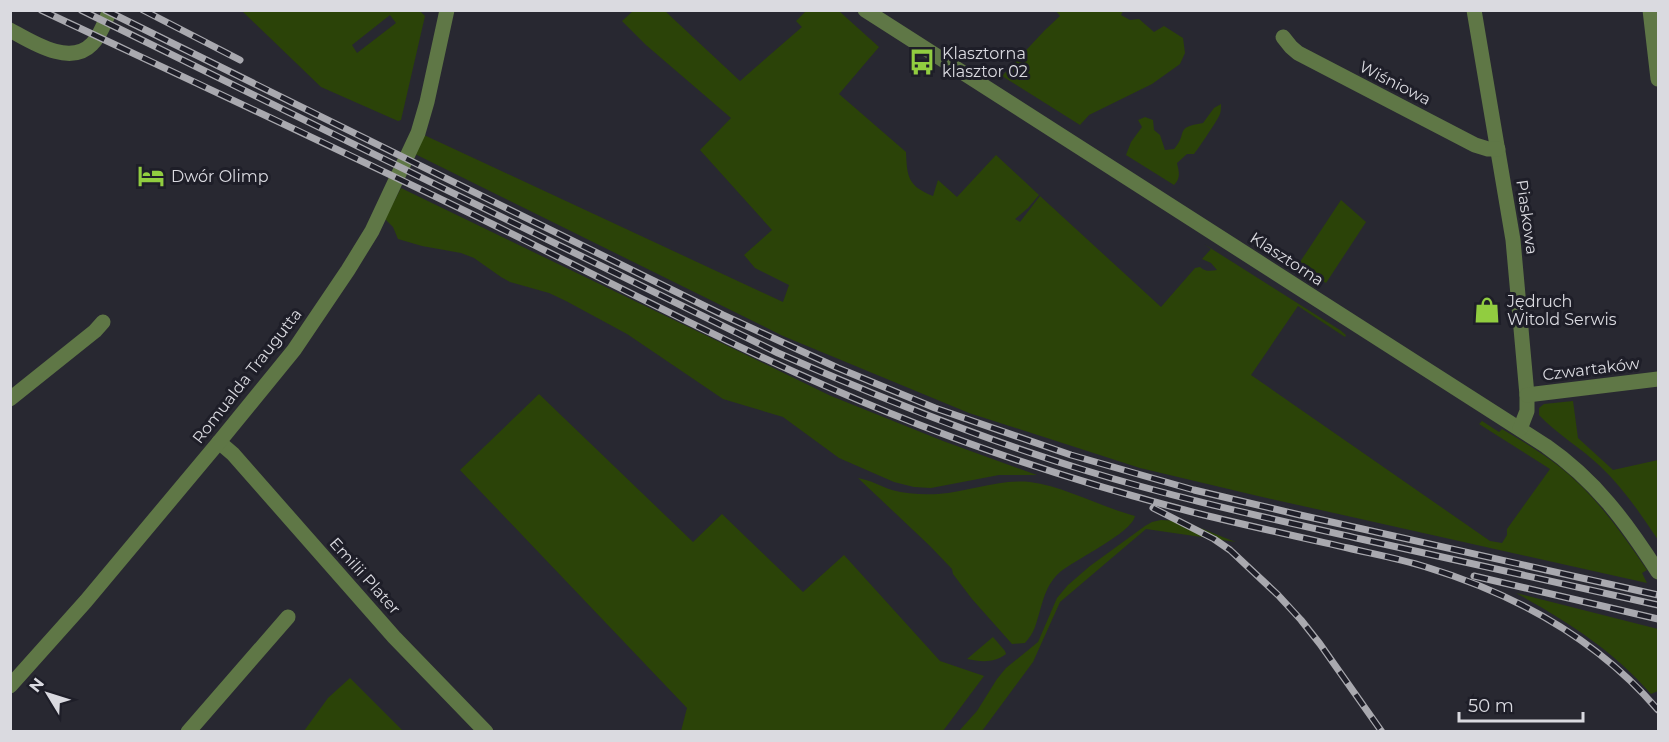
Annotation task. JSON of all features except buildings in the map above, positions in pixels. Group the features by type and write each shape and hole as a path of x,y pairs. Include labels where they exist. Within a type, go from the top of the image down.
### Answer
{"street":[{"path":"10,30 55,51 82,51 98,37 110,10"},
{"name":"Romualda Traugutta","path":"10,686 86,602 294,350 372,231 418,133 447,10"},
{"name":"Klasztorna","path":"865,10 1564,459 1601,494 1629,527 1659,572"},
{"name":"Piaskowa","path":"1474,10 1513,240 1527,394 1527,411 1520,429"},
{"path":"1650,10 1659,79"},
{"name":"Wiśniowa","path":"1283,37 1298,53 1475,145 1498,149"},
{"path":"10,399 95,331 103,322"},
{"name":"Czwartaków","path":"1527,394 1659,379"},
{"name":"Emilii Plater","path":"219,442 233,454 394,637 486,732"},
{"path":"188,732 288,617"}],"green space":[{"path":"242,11 420,11 425,16 401,120 398,121 321,87","holes":["390,15 396,23 357,53 352,45"]},
{"path":"633,11 665,11 740,81 802,27 796,21 806,11 839,11 879,47 839,94 906,152 910,180 918,188 933,196 938,180 957,197 996,155 1039,195 1015,219 1020,222 1040,196 1161,307 1195,268 1200,267 1208,271 1217,270 1211,263 1202,259 1211,249 1204,244 1346,335 1345,337 1298,306 1251,375 1490,541 1502,543 1507,535 1507,529 1550,469 1479,424 1482,421 1499,432 1502,429 1553,462 1585,490 1618,529 1647,570 1642,573 1647,583 1140,468 969,413 783,336 415,154 424,135 783,302 789,285 755,268 744,255 772,230 700,150 731,118 646,45 622,21"},
{"path":"1056,11 1123,11 1121,15 1130,20 1139,19 1154,32 1164,26 1183,38 1185,53 1180,64 1152,84 1089,115 1080,125 1002,76 1060,16"},
{"path":"1221,104 1219,117 1196,152 1187,154 1177,163 1179,177 1174,185 1126,155 1131,142 1142,127 1138,120 1145,117 1153,120 1154,130 1160,135 1165,150 1174,149 1185,129 1203,123 1214,108"},
{"path":"401,188 831,396 943,441 1037,475 999,475 931,488 914,487 894,482 839,458 783,417 723,399 627,334 566,301 549,293 510,282 474,258 461,253 398,239 393,227 385,219"},
{"path":"1341,200 1366,222 1326,283 1298,265"},
{"path":"539,394 693,542 722,514 803,592 844,555 940,661 984,676 943,731 681,731 687,708 460,470"},
{"path":"1573,401 1578,438 1613,470 1658,460 1658,540 1608,474 1539,415 1539,408 1544,404"},
{"path":"858,478 892,490 921,494 950,493 1006,482 1030,482 1056,488 1135,516 1131,523 1114,538 1059,573 1049,585 1031,635 1025,643 1012,644 972,599 953,574 952,569"},
{"path":"1161,520 1190,525 1236,542 1146,529 1060,602 1033,662 982,731 959,731 977,711 1006,668 1038,642 1057,598 1068,585 1145,526"},
{"path":"1516,593 1658,629 1658,691 1651,694 1621,663 1588,637"},
{"path":"993,637 1006,654 988,661 967,659"},
{"path":"350,678 403,731 304,731 328,698"}],"railway":[{"path":"41,10 436,197 787,369 887,412 1002,455 1160,504 1407,562 1459,578 1491,591 1522,605 1581,641 1609,662 1658,710"},
{"path":"81,10 778,353 967,431 1045,458 1187,499 1658,605"},
{"path":"105,10 723,315 838,368 935,408 1071,455 1194,490 1658,595"},
{"path":"143,10 240,60"},
{"path":"1153,508 1214,539 1230,550 1278,595 1320,644 1382,732"},
{"path":"1474,576 1658,619"}],"place":[{"name":"Klasztorna klasztor 02","path":"922,62"},
{"name":"Dwór Olimp","path":"151,176"},
{"name":"Jędruch Witold Serwis","path":"1487,310"}]}
